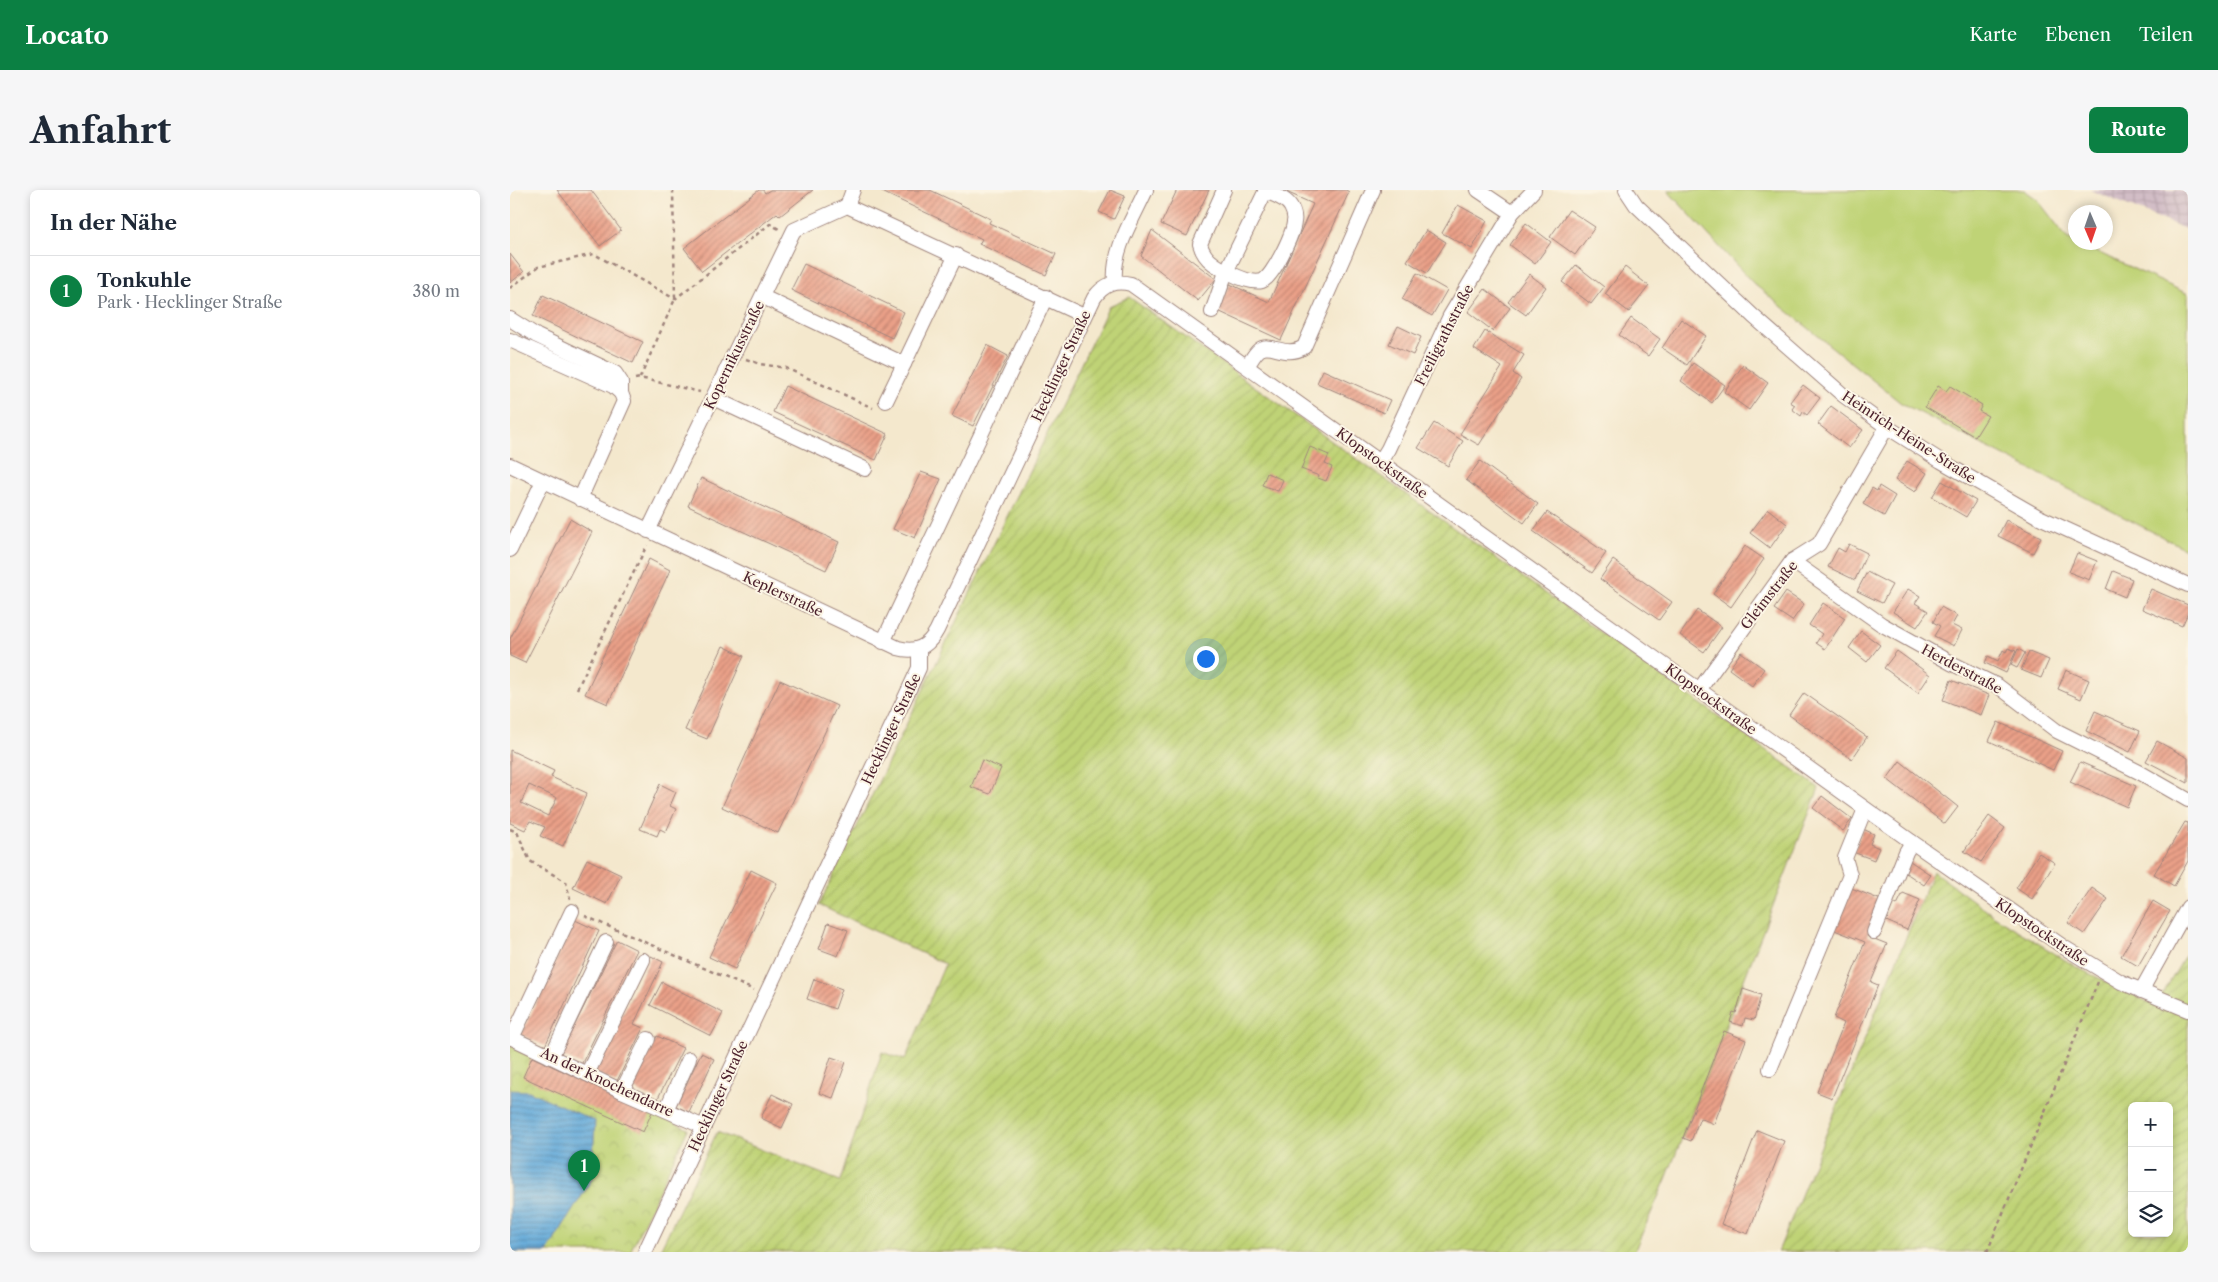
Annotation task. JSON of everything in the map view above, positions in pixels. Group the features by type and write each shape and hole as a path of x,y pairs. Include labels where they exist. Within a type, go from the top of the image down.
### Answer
{"street":[{"path":"853,190 846,206 956,255 1084,316"},
{"path":"1115,282 1115,262 1146,190"},
{"path":"1212,312 1226,272 1266,191 1286,201 1292,208 1294,221 1291,232 1273,270 1264,280 1254,282 1226,272 1205,256 1200,244 1224,190"},
{"path":"1247,366 1259,349 1264,348 1290,353 1304,347 1373,190"},
{"path":"1478,190 1512,213"},
{"name":"Freiligrathstraße","path":"1380,462 1388,449 1450,316 1512,213 1534,190"},
{"name":"Heinrich-Heine-Straße","path":"1626,190 1636,205 1753,316 1843,395 1887,427 1941,461 2037,516 2188,585"},
{"name":"Kopernikusstraße","path":"648,531 794,230 846,206"},
{"path":"886,400 956,255"},
{"name":"Hecklinger Straße","path":"645,1252 920,668 919,649 926,645 937,630 1084,316 1100,289 1115,282"},
{"name":"Klopstockstraße","path":"1115,282 1131,284 1140,289 1865,809 2065,948 2102,971 2141,991 2188,1010"},
{"path":"763,297 904,364"},
{"path":"883,642 1046,297"},
{"path":"510,319 537,336 615,373 622,392 580,499"},
{"path":"510,340 613,386 622,392"},
{"path":"714,398 865,469"},
{"name":"Gleimstraße","path":"1699,690 1792,561 1819,544 1887,427"},
{"name":"Keplerstraße","path":"510,465 883,642 904,650 919,649"},
{"path":"510,550 543,480"},
{"name":"Herderstraße","path":"1792,561 1881,624 1998,686 2057,731 2140,772 2188,800"},
{"path":"1770,1069 1850,875 1844,858 1865,809"},
{"path":"1874,932 1906,852 1912,842"},
{"path":"2141,991 2188,907"},
{"path":"511,1038 572,911"},
{"path":"551,1057 606,942"},
{"path":"587,1074 643,960"},
{"name":"An der Knochendarre","path":"511,1038 622,1091 704,1127"},
{"path":"622,1091 648,1039"},
{"path":"666,1110 689,1059"}],"path":[{"path":"622,392 640,378 675,299 673,190"},
{"path":"675,299 770,224 792,236"},
{"path":"510,288 538,266 594,254 675,299"},
{"path":"735,354 760,364 786,368 877,409 886,400"},
{"path":"640,378 698,391 714,398"},
{"path":"578,689 648,543 648,531"},
{"path":"510,829 517,832 530,862 566,882 572,911 766,995"},
{"path":"1987,1252 2102,971"}],"shaded area":[{"path":"2090,190 2188,190 2188,230"}],"green space":[{"path":"1667,190 2024,190 2037,199 2068,238 2068,250 2093,250 2188,294 2188,550 1901,403 1754,284"},
{"path":"1129,297 1819,788 1666,1179 1634,1252 659,1252 717,1132 840,1181 882,1052 905,1060 945,964 819,905 1109,306"},
{"path":"1933,871 1994,916 2078,968 2152,1004 2164,992 2188,951 2188,1252 1778,1252"},
{"path":"510,1045 688,1129 630,1252 510,1252"}],"water":[{"path":"510,1090 529,1091 595,1121 592,1179 547,1252 510,1252"}],"building":[{"path":"557,190 591,190 621,230 600,246"},
{"path":"759,190 763,190 765,193 770,190 813,190 780,216 777,213 702,271 684,248"},
{"path":"883,190 930,190 991,219 989,223 1056,254 1046,275 979,244 982,239 882,192"},
{"path":"1110,190 1125,196 1114,219 1099,212"},
{"path":"1177,190 1209,190 1187,236 1161,224"},
{"path":"1282,190 1346,190 1349,192 1281,340 1218,311 1230,284 1269,302 1313,204"},
{"path":"1458,205 1487,221 1472,249 1442,233"},
{"path":"1569,210 1595,227 1575,255 1550,237"},
{"path":"1526,223 1551,242 1535,264 1510,245"},
{"path":"1152,230 1216,279 1198,301 1141,256"},
{"path":"1426,230 1446,242 1427,273 1407,261"},
{"path":"510,254 524,272 510,283"},
{"path":"804,264 904,312 892,338 791,290"},
{"path":"1576,265 1604,287 1591,304 1562,282"},
{"path":"1625,267 1649,286 1629,312 1605,294"},
{"path":"1417,273 1447,290 1432,316 1402,299"},
{"path":"1529,274 1546,287 1526,315 1508,302"},
{"path":"1485,289 1510,308 1493,331 1468,312"},
{"path":"543,295 643,342 633,363 533,316"},
{"path":"1631,318 1660,339 1648,356 1619,335"},
{"path":"1681,319 1706,336 1687,365 1662,348"},
{"path":"1398,326 1421,337 1413,355 1389,344"},
{"path":"1485,331 1524,355 1513,373 1521,379 1479,445 1460,434 1502,367 1474,349"},
{"path":"987,345 1008,356 973,426 952,416"},
{"path":"1693,363 1725,385 1712,403 1681,381"},
{"path":"1743,365 1768,383 1749,410 1724,392"},
{"path":"1323,370 1390,400 1384,413 1317,383"},
{"path":"1803,385 1820,398 1807,415 1803,412 1801,416 1792,409 1795,405 1790,402"},
{"path":"785,386 888,434 876,460 773,412"},
{"path":"1938,386 1946,391 1950,386 1982,405 1979,411 1988,416 1975,437 1925,407"},
{"path":"1831,406 1863,430 1849,448 1818,424"},
{"path":"1434,423 1463,441 1448,466 1418,448"},
{"path":"1310,447 1329,455 1325,464 1332,467 1326,481 1301,469"},
{"path":"1480,461 1538,504 1524,523 1466,480"},
{"path":"1907,461 1927,473 1915,492 1895,480"},
{"path":"921,472 941,479 915,538 893,529"},
{"path":"1267,473 1283,480 1278,491 1262,485"},
{"path":"701,478 839,542 826,570 688,506"},
{"path":"1942,481 1976,501 1966,517 1932,497"},
{"path":"1879,486 1895,496 1884,516 1863,504 1872,488 1877,491"},
{"path":"1768,509 1787,524 1770,548 1750,533"},
{"path":"1547,512 1606,553 1592,573 1533,531"},
{"path":"570,519 592,532 525,663 510,656 510,639"},
{"path":"2006,520 2041,537 2033,553 1998,536"},
{"path":"1849,544 1867,553 1855,580 1828,567 1838,548 1845,552"},
{"path":"1745,546 1764,559 1731,607 1713,594"},
{"path":"2077,553 2097,561 2089,580 2069,572"},
{"path":"649,559 670,570 608,704 585,694"},
{"path":"1613,560 1672,602 1659,620 1600,579"},
{"path":"2113,571 2132,579 2125,597 2106,589"},
{"path":"1867,572 1892,585 1882,603 1857,591"},
{"path":"1908,589 1920,596 1915,603 1928,611 1917,627 1893,612"},
{"path":"2151,589 2188,605 2188,613 2182,626 2142,609"},
{"path":"1786,592 1804,604 1792,621 1774,609"},
{"path":"1823,603 1845,618 1825,649 1816,643 1822,634 1809,625"},
{"path":"1941,607 1957,616 1952,625 1962,630 1954,646 1934,636 1940,626 1933,622"},
{"path":"1697,610 1722,627 1704,652 1680,635"},
{"path":"1861,631 1880,645 1867,662 1849,648"},
{"path":"723,646 744,656 707,739 685,730"},
{"path":"2008,648 2016,651 2006,673 1985,663 1988,656 1998,661 2003,650 2006,652"},
{"path":"2018,649 2025,653 2017,668 2011,665"},
{"path":"1897,651 1930,675 1918,693 1884,668"},
{"path":"1741,652 1764,669 1752,686 1729,669"},
{"path":"2029,652 2049,660 2041,678 2021,670"},
{"path":"2066,670 2089,680 2081,699 2058,689"},
{"path":"780,680 837,706 778,833 722,807"},
{"path":"1951,680 1989,695 1981,715 1943,700"},
{"path":"1804,693 1867,737 1852,759 1789,715"},
{"path":"2095,711 2140,731 2130,752 2086,731"},
{"path":"1998,722 2062,751 2053,770 1989,741"},
{"path":"2157,741 2188,758 2188,783 2146,761"},
{"path":"510,750 554,771 551,777 587,793 563,846 540,836 545,827 530,821 525,830 510,823","holes":["529,785 557,798 548,816 521,803"]},
{"path":"982,760 1001,768 990,794 971,787"},
{"path":"1900,761 1958,807 1945,824 1887,779"},
{"path":"2080,762 2136,786 2127,807 2070,782"},
{"path":"660,784 676,792 670,806 676,809 666,832 660,829 657,836 640,829"},
{"path":"1822,796 1852,819 1843,831 1813,808"},
{"path":"1989,816 2005,828 1981,862 1964,851"},
{"path":"2185,822 2188,823 2188,861 2174,886 2154,874"},
{"path":"1863,829 1874,834 1870,844 1879,848 1874,860 1853,852"},
{"path":"2039,853 2055,863 2032,899 2016,888"},
{"path":"587,859 621,875 607,904 573,888"},
{"path":"1910,861 1931,875 1924,885 1903,871"},
{"path":"751,870 777,883 735,969 709,957"},
{"path":"1849,887 1881,900 1867,936 1887,944 1871,982 1878,985 1832,1098 1817,1092 1844,1023 1834,1018 1865,942 1832,929"},
{"path":"2092,888 2108,899 2084,934 2068,923"},
{"path":"1903,893 1920,900 1907,930 1884,920 1892,902 1897,905"},
{"path":"2153,901 2170,911 2138,966 2121,956"},
{"path":"575,920 599,931 545,1046 521,1035"},
{"path":"828,923 848,930 838,956 819,949"},
{"path":"617,940 637,950 581,1065 560,1055"},
{"path":"651,956 663,962 634,1024 643,1028 616,1083 594,1072"},
{"path":"814,979 842,989 835,1009 807,999"},
{"path":"662,982 723,1013 711,1036 650,1005"},
{"path":"1743,989 1761,995 1754,1020 1745,1018 1743,1026 1730,1022 1733,1012 1736,1013"},
{"path":"1724,1031 1746,1040 1714,1124 1700,1118 1691,1141 1683,1138"},
{"path":"657,1036 683,1048 657,1100 632,1088"},
{"path":"701,1053 714,1059 689,1112 676,1106"},
{"path":"532,1057 652,1112 643,1132 523,1077"},
{"path":"831,1057 846,1062 833,1098 819,1093"},
{"path":"772,1094 793,1104 782,1128 761,1118"},
{"path":"1757,1130 1784,1141 1748,1234 1721,1224"}],"place":[{"name":"Tonkuhle","path":"584,1191"}]}
